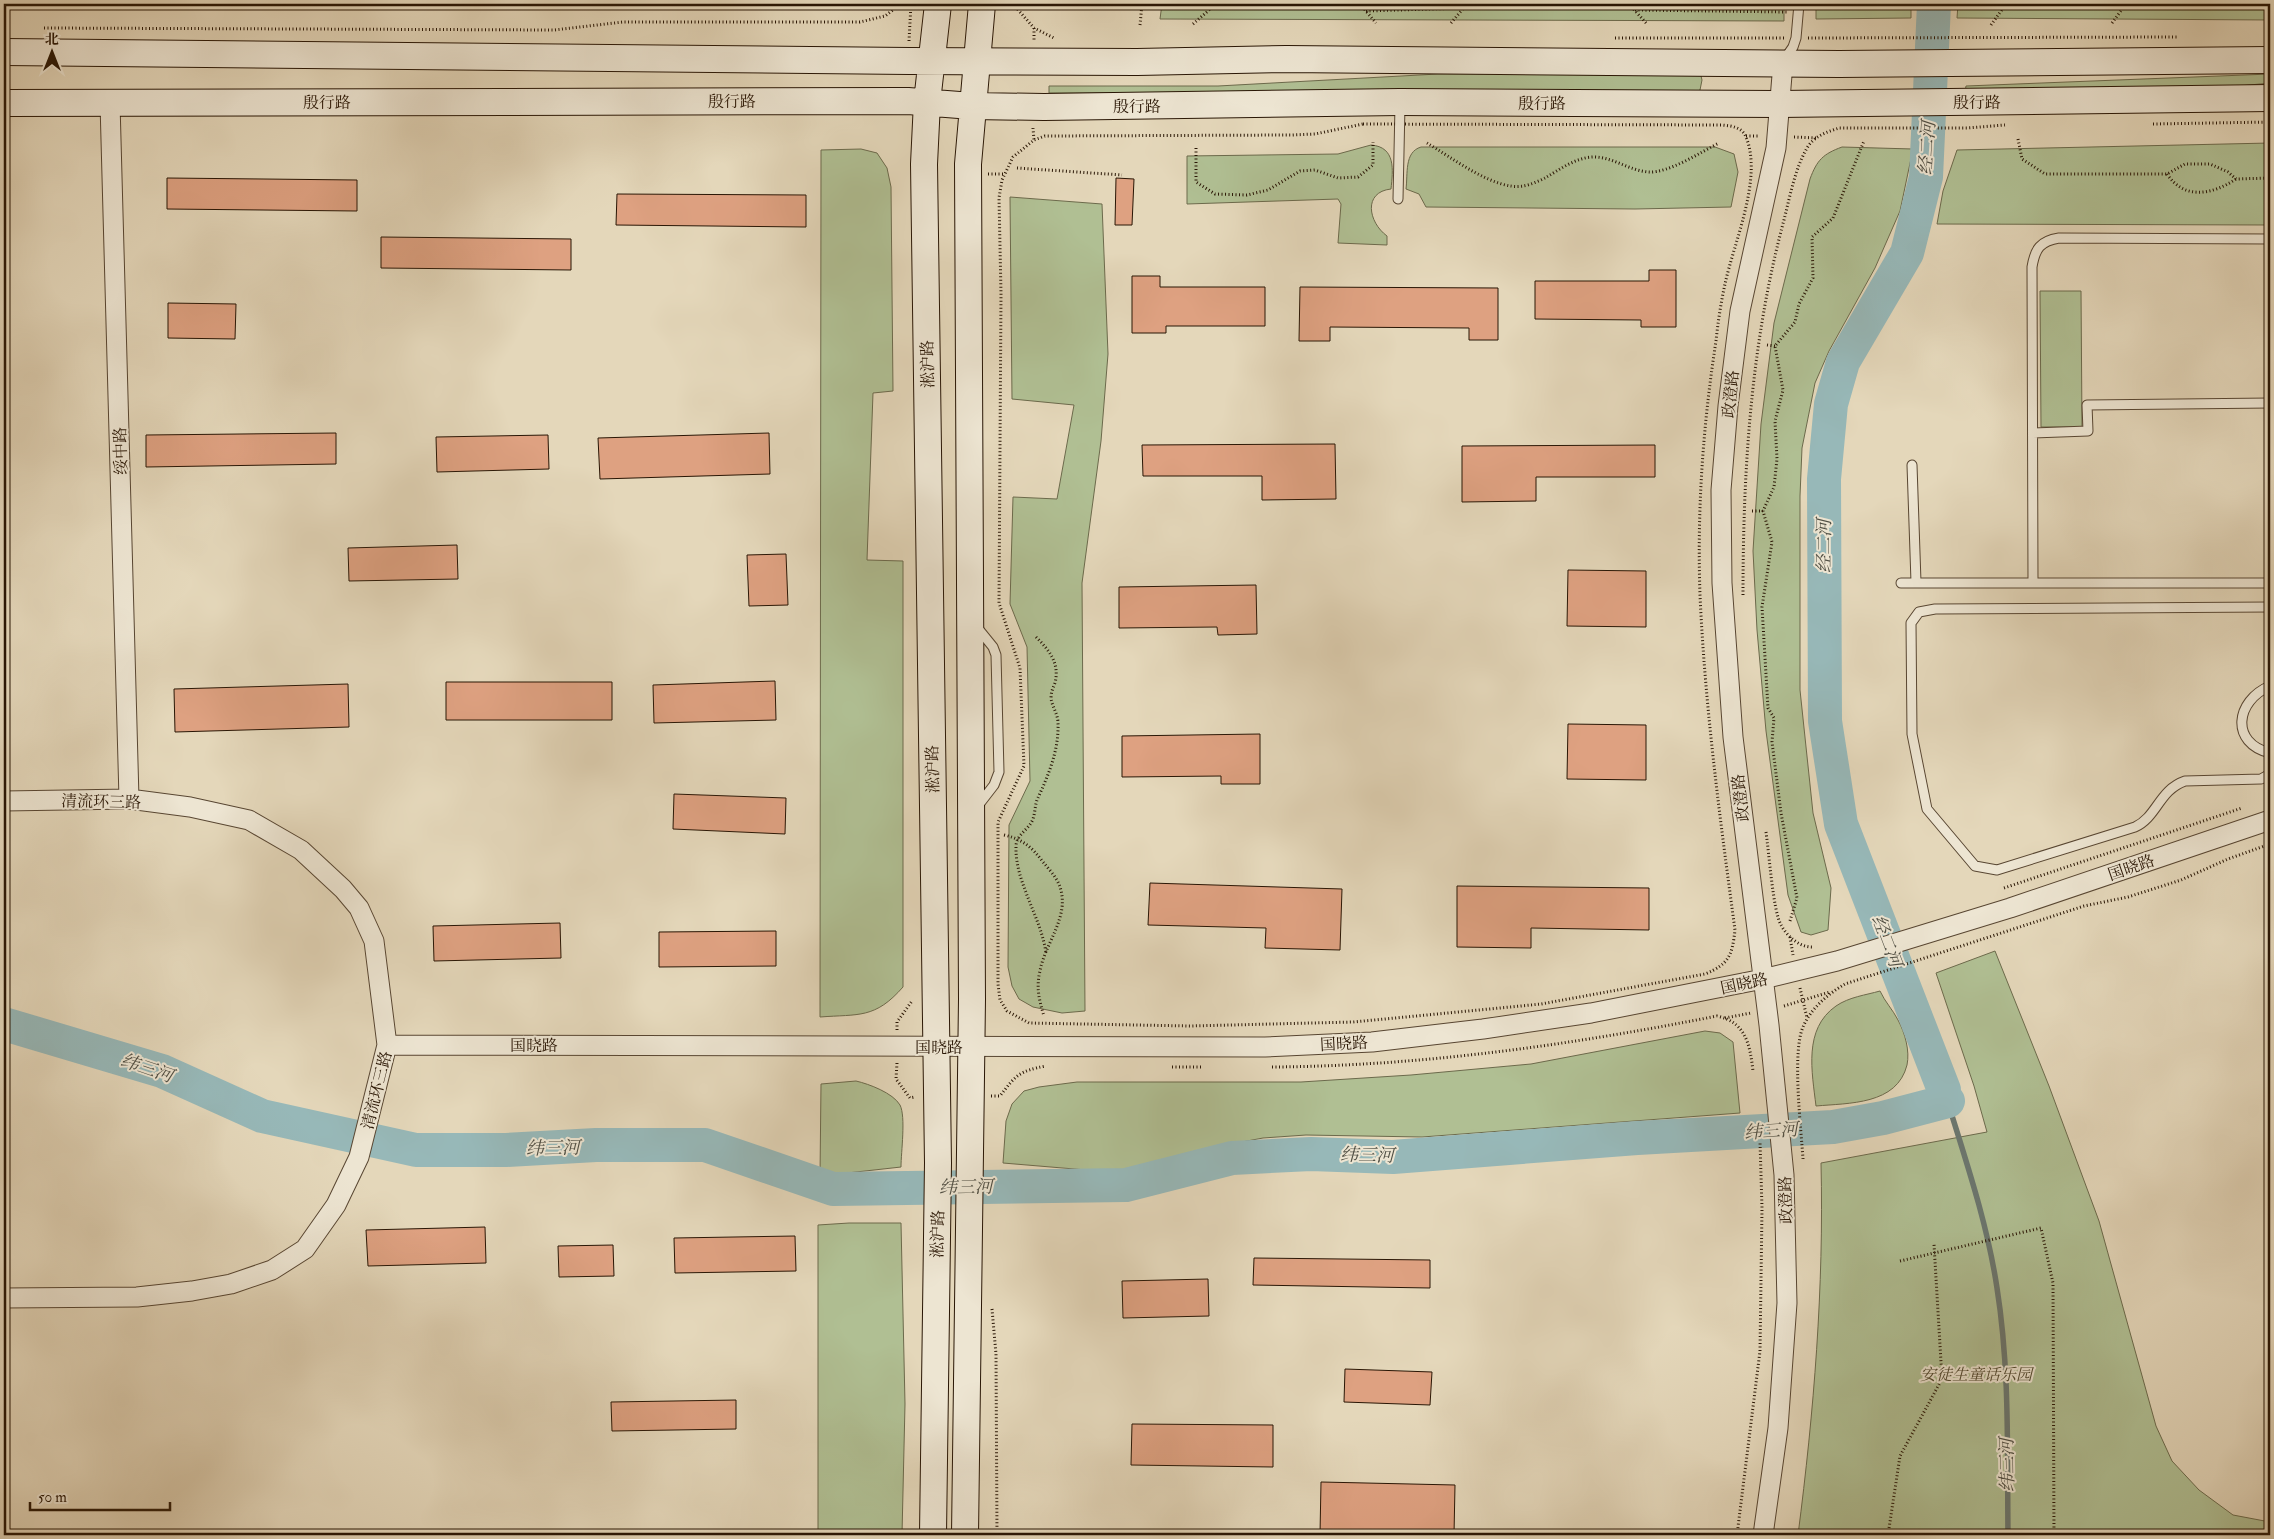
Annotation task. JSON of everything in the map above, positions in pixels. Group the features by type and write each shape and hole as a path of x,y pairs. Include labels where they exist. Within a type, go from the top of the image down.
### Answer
{"main road":[{"name":"淞沪路","path":"933,1535 938,1163 924,173 927,102 938,4"},
{"name":"淞沪路","path":"966,1535 971,1047 968,164 982,4"},
{"path":"4,52 931,61 1296,59 1983,64 2270,60"},
{"name":"殷行路","path":"4,103 927,102 972,106 1215,106 1400,113 1881,102 2270,98"}],"street":[{"name":"政澄路","path":"1763,1535 1778,1428 1787,1303 1784,1175 1778,1104 1733,737 1722,582 1721,490 1728,406 1740,311 1776,148 1782,62"},
{"name":"绥中路","path":"110,103 129,799"},
{"name":"清流环三路","path":"4,801 129,799 190,807 249,820 301,850 343,888 359,908 374,941 387,1044 359,1157 336,1205 305,1249 272,1270 231,1284 137,1297 4,1298"},
{"name":"国晓路","path":"387,1044 936,1048 1265,1047 1372,1042 1591,1013 1763,979 1837,961 2010,908 2270,820"}],"lane":[{"path":"1782,62 1794,47 1799,8"},
{"path":"1398,199 1400,113"},
{"path":"2034,582 2032,267 2034,255 2041,243 2059,238 2270,239"},
{"path":"2033,432 2088,431 2087,405 2270,402"},
{"path":"1912,465 1916,582"},
{"path":"1901,583 2270,583"},
{"path":"2270,607 1935,609 1919,612 1911,623 1912,734 1927,809 1975,866 1997,870 2135,827 2144,823 2174,785 2185,781 2261,779 2270,774"},
{"path":"2270,686 2258,691 2250,699 2244,710 2242,722 2253,745 2261,751 2270,753"}],"path":[{"path":"43,28 554,30 623,22 860,22 885,16 901,4"},
{"path":"1140,25 1142,4"},
{"path":"1193,24 1216,4"},
{"path":"1360,4 1376,23"},
{"path":"1451,23 1467,4"},
{"path":"1629,4 1647,24"},
{"path":"1991,25 2006,4"},
{"path":"2112,23 2126,4"},
{"path":"2190,4 2195,4"},
{"path":"1366,11 1464,8"},
{"path":"1635,10 1799,8"},
{"path":"1906,37 2182,36"},
{"path":"1400,113 1722,125 1735,126 1746,136 1750,154 1751,173 1725,284 1715,342 1706,415 1700,505 1700,593 1705,684 1734,930 1730,954 1726,962 1705,974 1541,1004 1353,1022 1190,1026 1029,1023 1007,1011 1000,1000 998,822 1024,766 1020,668 999,603 1001,294 999,198 1002,180 1013,157 1034,140 1045,136 1314,134 1362,124 1400,113"},
{"path":"1743,599 1744,503 1762,310 1795,180 1807,148 1822,134 1838,128 1967,128"},
{"path":"2018,139 2022,160 2045,174 2167,174 2186,164 2210,164 2228,172 2236,179"},
{"path":"1775,346 1795,322 1798,304 1813,278 1812,237 1834,218 1864,141"},
{"path":"1196,148 1196,182 1215,194 1247,195 1268,190 1300,171 1315,170 1338,178 1358,178 1373,165 1373,142"},
{"path":"1427,143 1477,173 1501,184 1512,186 1524,186 1577,161 1591,157 1605,157 1648,172 1661,170 1719,143"},
{"path":"1017,168 1122,175"},
{"path":"2167,174 2174,186 2196,193 2208,191 2236,179 2270,178"},
{"path":"1767,345 1775,346"},
{"path":"1775,346 1783,390 1774,421 1777,459 1774,486 1763,511 1772,542 1762,607 1768,708 1774,718 1772,742 1781,813 1797,898 1790,920"},
{"path":"1752,511 1763,511"},
{"path":"1036,637 1052,653 1054,660 1055,682 1051,696 1057,717 1057,738 1048,777 1037,799 1033,819 1017,838 1017,860 1027,894 1040,922 1046,953"},
{"path":"2000,890 2244,807"},
{"path":"1765,828 1780,924 1790,937 1802,945 1815,947"},
{"path":"1004,835 1017,838 1033,848 1060,886 1062,894 1062,913 1040,970 1037,989 1044,1016"},
{"path":"1803,1164 1798,1042 1802,1028 1818,1004 1831,992 1846,984 2084,906 2128,897 2181,880 2228,859 2270,844"},
{"path":"1593,1040 1717,1016 1724,1018 1743,1030 1750,1046 1754,1076"},
{"path":"1737,1535 1760,1351 1762,1169"},
{"path":"1900,1261 2042,1228 2053,1283 2054,1535"},
{"path":"1888,1535 1900,1456 1942,1379 1934,1244"},
{"path":"997,1441 997,1535"}],"green space":[{"path":"1162,4 1784,4 1784,21 1160,19"},
{"path":"1816,4 1911,4 1911,18 1816,19"},
{"path":"1958,4 2270,4 2270,20 1957,18"},
{"path":"1700,72 1702,80 1700,90 1695,92 1049,93 1049,86 1218,86 1438,74"},
{"path":"2270,74 2270,83 2188,91 1965,92 1966,86"},
{"path":"2270,143 2270,225 1937,224 1943,191 1957,150"},
{"path":"1371,145 1385,150 1389,155 1392,167 1391,189 1382,191 1376,196 1372,201 1371,208 1376,223 1387,236 1387,245 1338,243 1341,204 1338,199 1187,204 1187,156 1338,154"},
{"path":"1421,147 1715,147 1734,154 1738,172 1731,207 1635,209 1426,207 1419,194 1406,189 1409,159"},
{"path":"1842,147 1913,149 1900,211 1875,268 1829,351 1815,383 1802,448 1800,496 1800,690 1813,813 1831,888 1828,930 1811,935 1801,932 1788,895 1766,731 1757,630 1753,551 1761,424 1774,323 1810,179 1818,162 1825,155"},
{"path":"861,149 877,153 887,168 891,187 893,391 873,393 867,560 903,561 903,987 884,1005 875,1010 856,1015 820,1017 821,150"},
{"path":"1010,197 1102,204 1108,354 1101,441 1082,583 1085,1011 1062,1013 1033,1007 1019,999 1012,986 1008,967 1009,825 1030,781 1027,647 1010,604 1013,497 1057,499 1074,405 1012,399"},
{"path":"2040,291 2081,291 2082,427 2041,427"},
{"name":"安徒生童话乐园","path":"1995,951 2049,1086 2099,1221 2156,1426 2172,1461 2199,1490 2233,1515 2270,1522 2270,1535 1798,1535 1817,1349 1822,1210 1821,1163 1987,1132 1974,1086 1936,973"},
{"path":"1880,991 1898,1020 1906,1042 1908,1060 1902,1078 1883,1095 1857,1102 1816,1106 1812,1052 1818,1027 1826,1016 1841,1003 1852,998"},
{"path":"1705,1031 1720,1033 1733,1042 1740,1113 1422,1137 1306,1135 1263,1138 1215,1147 1122,1173 1003,1163 1006,1121 1012,1104 1024,1091 1039,1087 1077,1082 1301,1082 1411,1075 1531,1064"},
{"path":"856,1081 886,1093 900,1105 903,1126 901,1167 820,1176 821,1084"},
{"path":"901,1223 905,1404 902,1535 818,1535 818,1225"}],"building":[{"path":"167,178 357,180 357,211 167,209"},
{"path":"1116,178 1134,179 1132,225 1115,225"},
{"path":"617,194 806,195 806,227 616,225"},
{"path":"381,237 571,239 571,270 381,268"},
{"path":"1649,270 1676,270 1676,327 1641,327 1641,320 1535,319 1535,281 1649,281"},
{"path":"1132,276 1160,276 1160,287 1265,287 1265,326 1166,326 1166,333 1132,333"},
{"path":"1300,287 1498,288 1498,340 1469,340 1469,328 1330,327 1330,341 1299,341"},
{"path":"168,303 236,304 235,339 168,338"},
{"path":"336,433 336,464 146,467 146,435"},
{"path":"769,433 770,474 600,479 598,438"},
{"path":"548,435 549,469 437,472 436,437"},
{"path":"1335,444 1336,499 1262,500 1262,476 1143,476 1142,445"},
{"path":"1655,445 1655,477 1536,477 1536,501 1462,502 1462,446"},
{"path":"457,545 458,579 349,581 348,548"},
{"path":"786,554 788,605 749,606 747,555"},
{"path":"1568,570 1646,571 1646,627 1567,626"},
{"path":"1256,585 1257,634 1218,635 1217,627 1119,628 1119,587"},
{"path":"775,681 776,720 654,723 653,685"},
{"path":"446,682 612,682 612,720 446,720"},
{"path":"348,684 349,727 175,732 174,689"},
{"path":"1568,724 1646,725 1646,780 1567,779"},
{"path":"1260,734 1260,784 1221,784 1221,776 1122,777 1122,736"},
{"path":"674,794 786,798 785,834 673,829"},
{"path":"1150,883 1342,889 1340,950 1265,948 1266,928 1148,925"},
{"path":"1457,886 1649,888 1649,930 1531,928 1531,948 1457,947"},
{"path":"560,923 561,958 434,961 433,926"},
{"path":"776,931 776,966 659,967 659,932"},
{"path":"485,1227 486,1263 368,1266 366,1230"},
{"path":"795,1236 796,1271 675,1273 674,1238"},
{"path":"613,1245 614,1276 559,1277 558,1246"},
{"path":"1254,1258 1430,1260 1430,1288 1253,1285"},
{"path":"1208,1279 1209,1316 1123,1318 1122,1281"},
{"path":"1345,1369 1432,1372 1430,1405 1344,1402"},
{"path":"736,1400 736,1429 612,1431 611,1402"},
{"path":"1132,1424 1273,1425 1273,1467 1131,1465"},
{"path":"1321,1482 1455,1485 1454,1535 1320,1535"}],"waterway":[{"name":"经二河","path":"1934,4 1926,177 1907,253 1843,362 1831,404 1824,479 1825,721 1841,824 1944,1090"},
{"name":"纬三河","path":"4,1024 162,1071 262,1116 416,1150 506,1150 596,1145 705,1145 833,1189 1126,1185 1232,1158 1311,1154 1393,1157 1637,1138 1833,1127 1883,1118 1948,1101"},
{"name":"纬三河","path":"1944,1090 1981,1213 1997,1288 2006,1381 2008,1535"}]}
